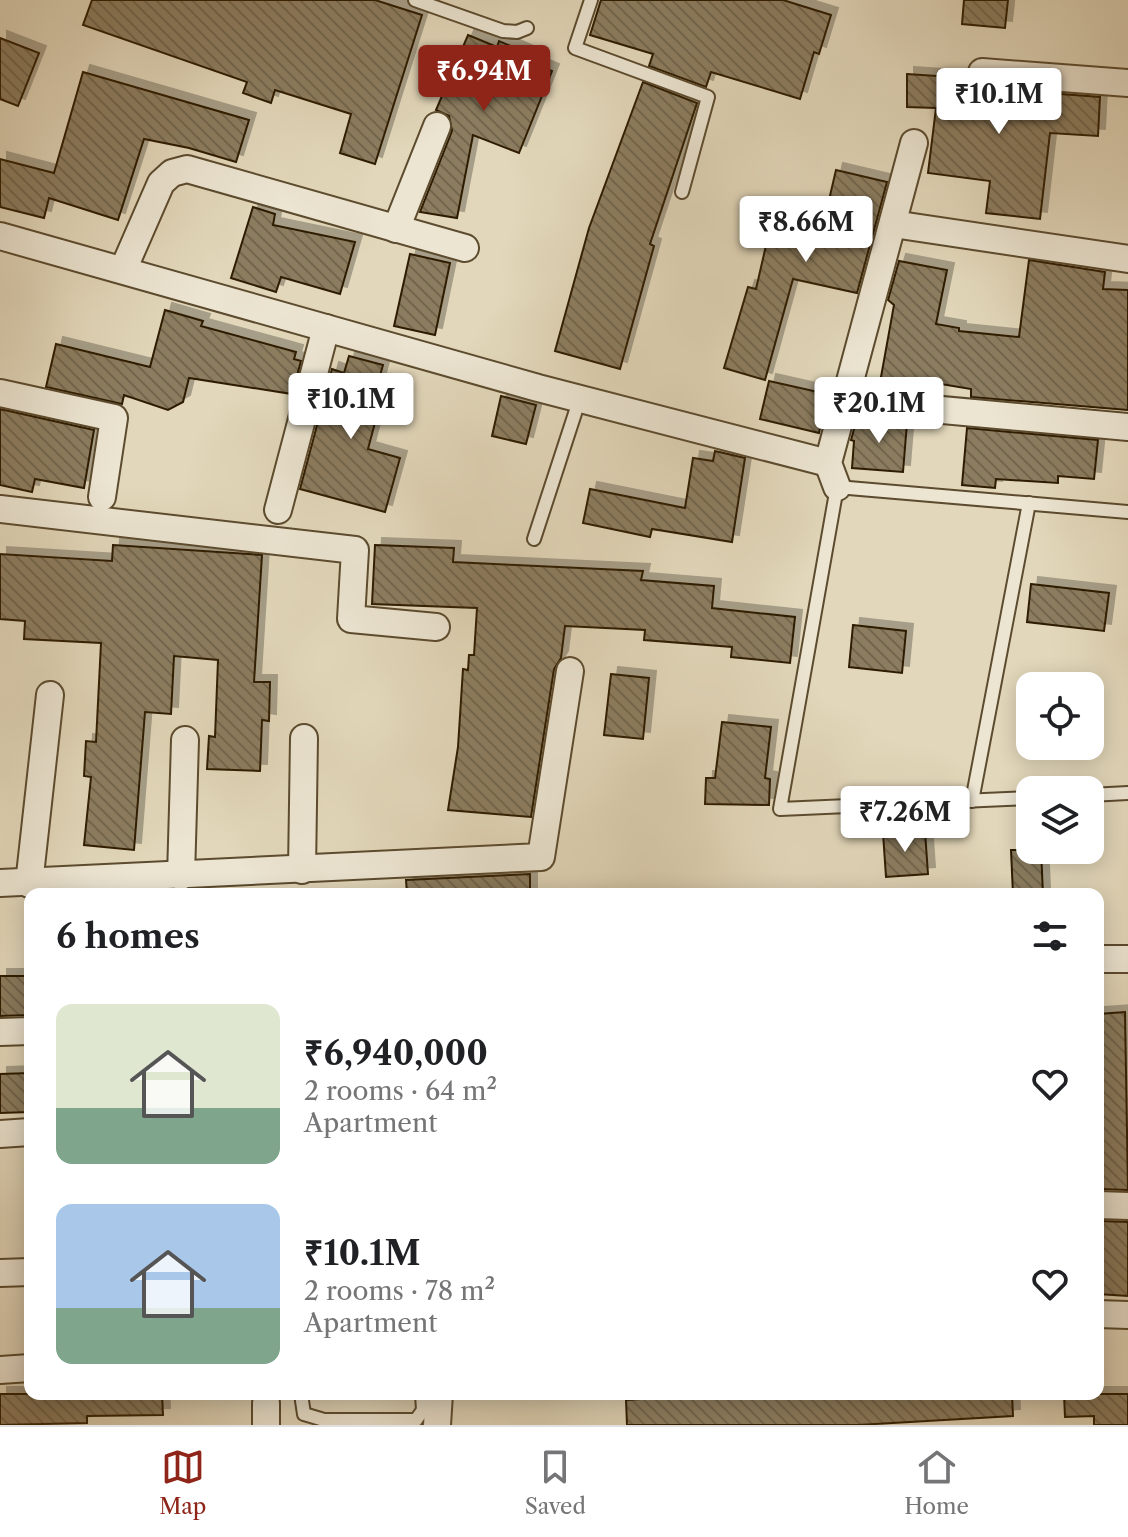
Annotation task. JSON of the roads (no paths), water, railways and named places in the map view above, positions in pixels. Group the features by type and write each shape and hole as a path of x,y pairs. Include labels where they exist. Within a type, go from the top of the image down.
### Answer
{"street":[{"path":"982,72 1128,83"},
{"path":"396,229 437,126"},
{"path":"0,236 580,398 832,475 844,401 914,143"},
{"path":"123,270 161,183 172,173 187,169 465,248"},
{"path":"893,224 1128,259"},
{"path":"278,510 326,328"},
{"path":"0,393 114,418 102,497"},
{"path":"844,401 1128,427"},
{"path":"0,509 355,550 351,619 436,627"},
{"path":"0,883 541,857 570,671"},
{"path":"29,884 50,695"},
{"path":"302,870 304,738"},
{"path":"181,876 185,740"},
{"path":"1104,959 1128,959"},
{"path":"0,1032 24,1031"},
{"path":"0,1134 24,1132"},
{"path":"1104,1205 1128,1206"},
{"path":"0,1273 24,1272"},
{"path":"1104,1314 1128,1315"},
{"path":"0,1370 24,1368"},
{"path":"437,1425 439,1400"}],"lane":[{"path":"415,0 503,31 517,32 527,28"},
{"path":"591,0 575,48 708,97 682,192"},
{"path":"534,539 580,398"},
{"path":"1016,799 780,809 832,475 1029,503 1128,512"},
{"path":"972,801 1029,503"},
{"path":"1104,794 1128,793"},
{"path":"302,1400 304,1414 324,1420 416,1420 423,1410 422,1400"}]}
